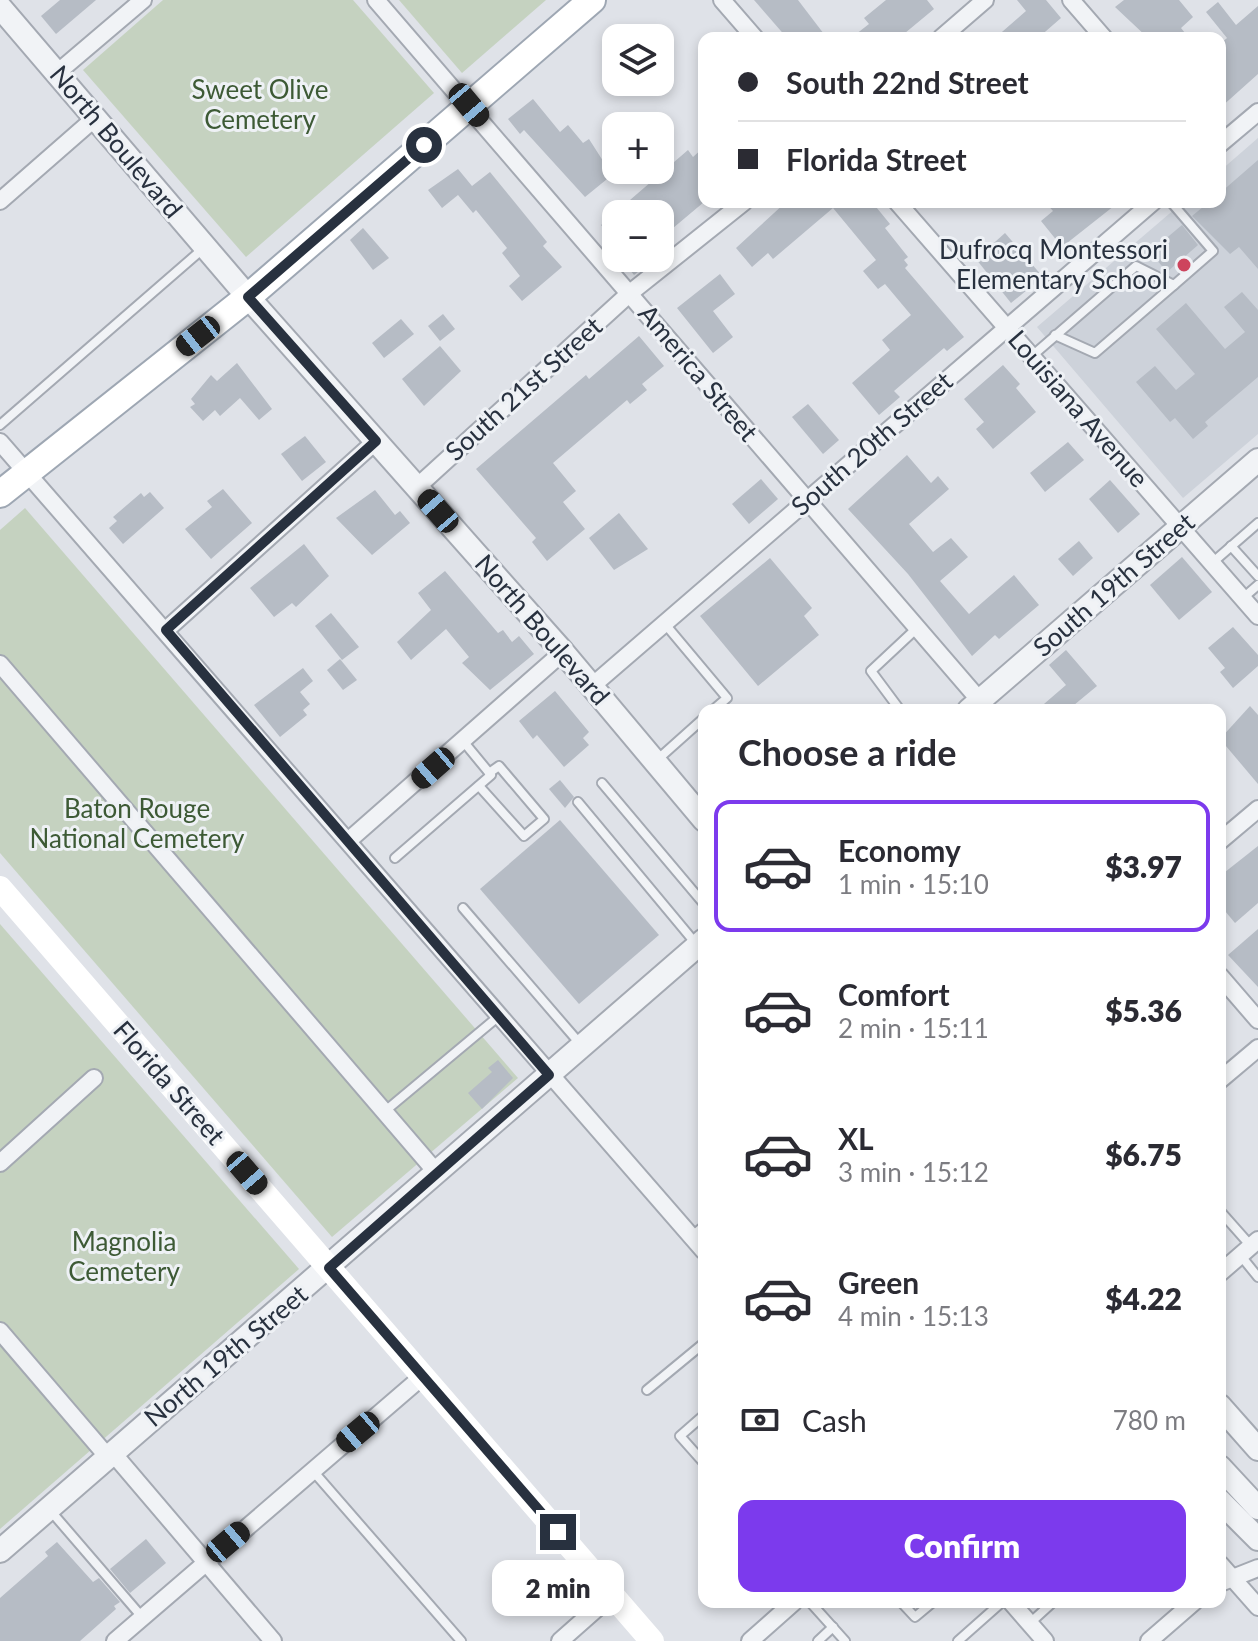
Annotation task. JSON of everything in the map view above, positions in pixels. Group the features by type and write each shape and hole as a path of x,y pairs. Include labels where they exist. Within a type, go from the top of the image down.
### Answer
{"main road":[{"path":"0,494 248,297 592,0"},
{"name":"Florida Street","path":"0,888 652,1641"}],"street":[{"path":"57,73 143,0"},
{"name":"America Street","path":"376,0 917,628 977,704"},
{"path":"722,0 750,32"},
{"path":"948,32 985,0"},
{"path":"1071,0 1099,32"},
{"name":"North Boulevard","path":"0,7 248,297 563,652 698,813"},
{"path":"1226,139 1258,112"},
{"path":"0,201 95,118"},
{"name":"South 21st Street","path":"417,487 630,293 736,208"},
{"name":"Louisiana Avenue","path":"902,208 1258,616"},
{"name":"South 20th Street","path":"592,686 1146,208"},
{"path":"166,630 376,441"},
{"path":"0,442 549,1075 698,1232"},
{"name":"South 19th Street","path":"982,704 1258,460"},
{"path":"348,841 563,652"},
{"path":"0,664 437,1173"},
{"path":"1226,836 1258,809"},
{"name":"North 19th Street","path":"0,1551 698,945"},
{"path":"1226,983 1258,1020"},
{"path":"1226,1075 1258,1048"},
{"path":"0,1163 94,1078"},
{"path":"1226,1268 1250,1247"},
{"path":"0,1331 273,1641"},
{"path":"119,1640 204,1562 423,1376"},
{"path":"1226,1413 1258,1449"},
{"path":"1226,1473 1258,1508"},
{"path":"1226,1507 1258,1539"},
{"path":"1258,1568 1226,1580 1258,1607"},
{"path":"560,1641 612,1595"},
{"path":"750,1641 787,1608"},
{"path":"1016,1608 1045,1641"},
{"path":"1154,1640 1188,1608"}],"lane":[{"path":"1055,335 1095,353 1213,251 1176,208"},
{"path":"0,425 205,247"},
{"path":"1032,356 1136,266 1174,285"},
{"path":"1212,563 1258,523"},
{"path":"1231,546 1258,576"},
{"path":"1243,599 1258,585"},
{"path":"664,624 727,698 720,704"},
{"path":"896,704 871,671 917,628"},
{"path":"655,762 698,723"},
{"path":"395,858 491,775 463,741"},
{"path":"479,786 524,836 544,819 499,766 489,773"},
{"path":"602,783 698,897"},
{"path":"578,802 698,941"},
{"path":"463,908 582,1046"},
{"path":"384,1112 499,1016"},
{"path":"1226,1219 1250,1247 1258,1277"},
{"path":"647,1390 698,1348"},
{"path":"698,1420 680,1436 698,1456"},
{"path":"313,1471 461,1641"},
{"path":"49,1509 142,1617"},
{"path":"816,1608 845,1641"},
{"path":"907,1608 915,1617 926,1608"},
{"path":"958,1641 995,1608"},
{"path":"1030,1624 1047,1608"},
{"path":"818,1641 833,1627"}],"shaded area":[{"name":"Dufrocq Montessori Elementary School","path":"1258,138 1258,434 1183,498 1037,327 1176,208 1226,208 1226,166"}],"green space":[{"name":"Sweet Olive Cemetery","path":"163,0 353,0 434,93 246,257 83,70"},
{"path":"399,0 546,0 462,73"},
{"name":"Baton Rouge National Cemetery","path":"25,508 518,1078 332,1237 0,853 0,530"},
{"name":"Magnolia Cemetery","path":"0,924 299,1269 0,1529"}],"building":[{"path":"60,0 96,0 56,34 41,16"},
{"path":"754,0 798,0 822,32 782,32"},
{"path":"886,0 927,0 934,9 906,32 859,32 869,24 864,18"},
{"path":"1017,0 1046,0 1061,18 1045,32 1002,32 1026,11"},
{"path":"1124,0 1179,0 1193,17 1181,28 1184,32 1142,32 1115,7"},
{"path":"1218,2 1236,25 1258,6 1258,74 1226,103 1226,32 1222,32 1206,12"},
{"path":"533,99 560,132 568,125 583,143 589,139 602,159 602,183 585,197 524,130 520,134 508,119"},
{"path":"688,150 693,157 698,152 698,207 674,227 674,200 630,200 649,184 674,184 674,162"},
{"path":"1258,160 1258,269 1239,247 1230,254 1192,216 1202,208 1226,208 1226,188"},
{"path":"458,169 472,186 490,172 547,242 543,246 562,267 522,301 509,286 520,276 502,253 507,248 476,210 473,213 458,195 442,208 428,190"},
{"path":"779,208 833,208 773,259 768,253 752,267 736,248"},
{"path":"833,208 877,208 890,224 885,228 908,257 904,260 908,265 905,268 964,337 947,351 944,348 894,391 900,397 879,415 852,383 890,350 882,340 911,315 885,284 878,289 863,271 876,260"},
{"path":"1050,208 1111,208 1062,247 1041,221 1053,211"},
{"path":"1182,225 1198,245 1167,272 1150,252"},
{"path":"363,228 389,258 373,270 350,240"},
{"path":"1005,233 1043,277 1011,303 976,259"},
{"path":"720,274 735,294 713,311 733,337 713,353 677,308"},
{"path":"1242,292 1258,310 1258,377 1205,422 1208,426 1193,439 1175,418 1170,422 1136,382 1155,366 1176,390 1195,374 1156,329 1186,303 1225,349 1245,332 1224,307"},
{"path":"443,314 455,329 440,341 428,326"},
{"path":"401,319 414,334 384,358 372,343"},
{"path":"639,336 664,366 642,384 647,390 630,404 627,400 553,463 576,491 563,502 585,529 547,561 532,542 536,538 476,469 586,375 589,379"},
{"path":"440,346 461,371 424,406 402,379"},
{"path":"237,363 272,409 259,420 240,398 220,416 215,410 203,421 190,407 195,404 191,399 211,375 217,381"},
{"path":"1003,365 1020,384 1016,388 1036,412 993,449 976,429 984,422 964,399"},
{"path":"808,404 839,440 823,454 792,417"},
{"path":"305,436 326,462 302,481 281,454"},
{"path":"1068,442 1084,460 1045,492 1030,473"},
{"path":"907,455 931,483 938,476 949,489 909,524 933,552 951,538 968,557 940,581 969,614 1014,575 1039,605 999,639 995,635 972,656 908,574 848,509"},
{"path":"761,479 778,499 749,524 732,504"},
{"path":"1110,480 1140,514 1118,533 1089,499"},
{"path":"223,489 252,523 211,559 185,529 212,507 207,501"},
{"path":"375,490 395,515 400,511 410,523 372,555 336,518"},
{"path":"150,492 164,508 123,544 109,528 117,521 113,517 141,493 144,497"},
{"path":"619,513 648,549 614,570 589,538"},
{"path":"1079,541 1093,558 1073,576 1058,559"},
{"path":"304,544 329,576 296,607 292,603 274,617 250,588"},
{"path":"1182,557 1212,592 1179,620 1150,585"},
{"path":"770,558 812,608 804,616 819,635 758,686 700,616"},
{"path":"445,571 498,633 503,630 512,642 519,636 534,654 490,690 462,663 469,657 446,629 411,660 397,642 431,610 418,593"},
{"path":"331,613 359,647 342,660 315,626"},
{"path":"1233,627 1258,655 1258,666 1233,688 1220,672 1225,668 1208,648"},
{"path":"1066,650 1097,686 1075,704 1044,704 1066,685 1049,665"},
{"path":"340,659 357,680 343,690 327,670"},
{"path":"303,668 313,681 300,692 310,704 303,710 307,715 280,737 254,705"},
{"path":"555,691 589,732 583,738 589,745 564,767 537,735 533,739 519,721"},
{"path":"1250,706 1258,715 1258,784 1226,746 1226,732"},
{"path":"560,780 574,797 565,808 549,789"},
{"path":"560,820 659,935 579,1004 480,889"},
{"path":"1258,846 1258,903 1235,923 1226,912 1226,871"},
{"path":"1258,929 1258,987 1228,955"},
{"path":"498,1060 513,1078 482,1109 468,1093 492,1072 488,1068"},
{"path":"146,1539 166,1563 130,1593 110,1569"},
{"path":"57,1542 93,1582 99,1578 120,1602 114,1606 116,1609 80,1641 0,1641 0,1598 48,1556 45,1552"}],"place":[{"name":"Dufrocq Montessori Elementary School","path":"1184,265"}],"route":[{"path":"424,145 248,297 376,441 166,630 549,1075 329,1268 558,1532"}]}
